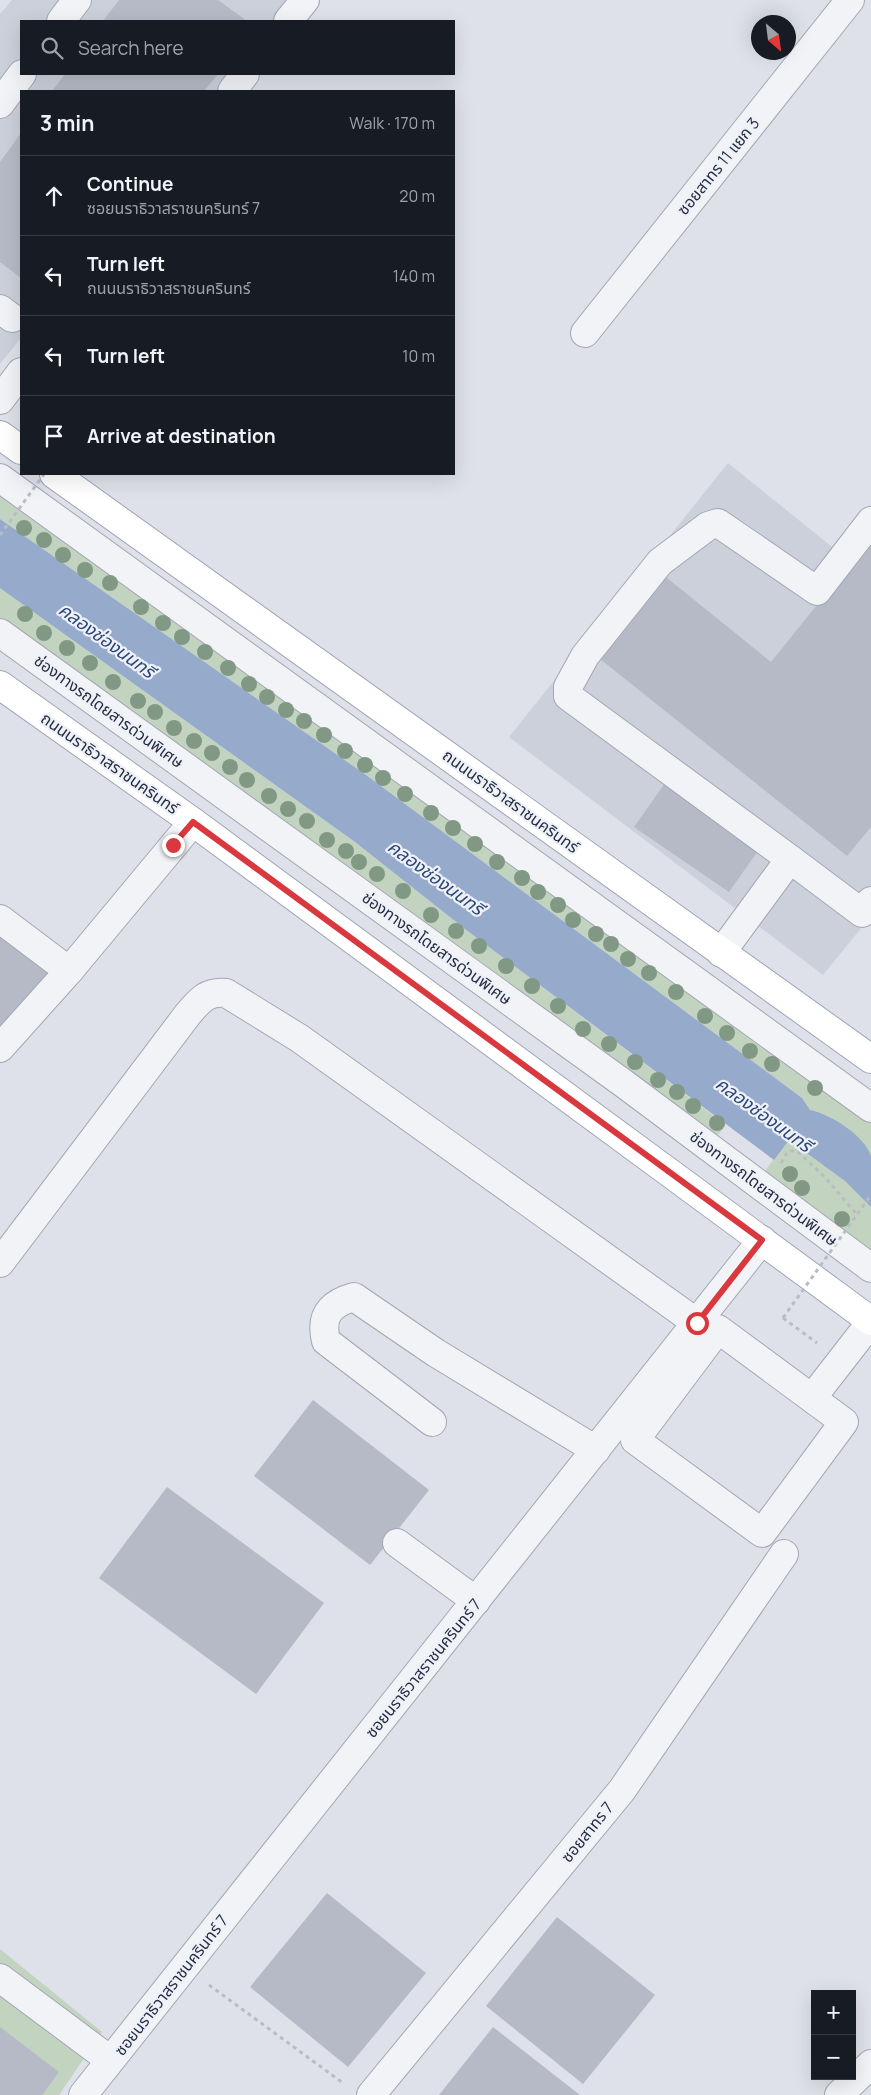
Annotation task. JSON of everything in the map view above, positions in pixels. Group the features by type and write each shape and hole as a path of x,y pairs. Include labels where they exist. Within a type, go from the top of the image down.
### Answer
{"main road":[{"path":"0,435 20,449"},
{"name":"ถนนนราธิวาสราชนครินทร์","path":"55,475 722,953 869,1054"},
{"name":"ถนนนราธิวาสราชนครินทร์","path":"0,685 193,822 871,1322"}],"street":[{"path":"62,20 77,0"},
{"name":"ซอยสาทร 11 แยก 3","path":"585,333 850,0"},
{"path":"0,104 21,75"},
{"path":"233,90 244,75"},
{"path":"0,400 20,373"},
{"path":"0,478 871,1108"},
{"path":"871,521 817,591 718,523 708,526 660,562 585,656 568,687 568,696 862,913 871,901"},
{"name":"ช่องทางรถโดยสารด่วนพิเศษ","path":"0,633 623,1083 871,1268"},
{"path":"0,1048 69,972 193,822"},
{"path":"722,953 790,859"},
{"path":"0,919 69,972"},
{"path":"0,1263 188,1014 202,998 215,992 226,993 300,1038 697,1323"},
{"name":"ซอยนราธิวาสราชนครินทร์ 7","path":"83,2095 762,1240"},
{"path":"432,1422 326,1341 322,1326 328,1313 340,1301 354,1297 436,1353 596,1450"},
{"path":"812,1398 871,1322"},
{"path":"718,1328 812,1398 844,1422 762,1533 635,1440 718,1328"},
{"path":"397,1543 476,1601"},
{"name":"ซอยสาทร 7","path":"371,2095 622,1790 784,1554"},
{"path":"0,1978 110,2060"},
{"path":"839,2095 871,2064"}],"path":[{"path":"0,535 43,475"},
{"path":"779,1166 788,1151 797,1151 825,1177 860,1218"},
{"path":"822,1346 783,1318 871,1195"},
{"path":"184,1967 344,2083"}],"shaded area":[{"path":"12,0 290,0 275,20 20,20 20,75 232,75 220,90 20,90 20,339 0,364 0,14"},
{"path":"728,463 836,550 871,507 871,916 823,975 509,737"}],"green space":[{"path":"0,496 871,1119 871,1259 760,1178 788,1139 802,1098 366,775 0,519"},
{"path":"0,588 355,842 465,929 726,1125 716,1137 0,618"},
{"path":"0,1949 102,2032 59,2095 0,2095"}],"water":[{"name":"คลองช่องนนทรี","path":"0,519 366,775 802,1098 810,1110 827,1116 854,1133 867,1148 871,1156 871,1207 845,1181 789,1140 774,1160 465,929 355,842 0,588"}],"building":[{"path":"119,0 218,0 246,20 104,20"},
{"path":"64,75 217,75 205,90 53,90"},
{"path":"20,134 20,277 0,262 0,162"},
{"path":"871,538 871,827 847,856 590,651 656,569 771,662"},
{"path":"665,783 760,848 729,892 634,827"},
{"path":"0,930 57,975 0,1039"},
{"path":"313,1400 429,1490 370,1565 254,1476"},
{"path":"167,1487 324,1603 256,1694 99,1578"},
{"path":"327,1893 426,1973 348,2067 250,1987"},
{"path":"557,1917 655,1995 583,2084 486,2006"},
{"path":"0,2027 59,2072 42,2095 0,2095"},
{"path":"493,2027 580,2095 439,2095"}],"route":[{"path":"173,845 193,822 762,1240 697,1323"}]}
